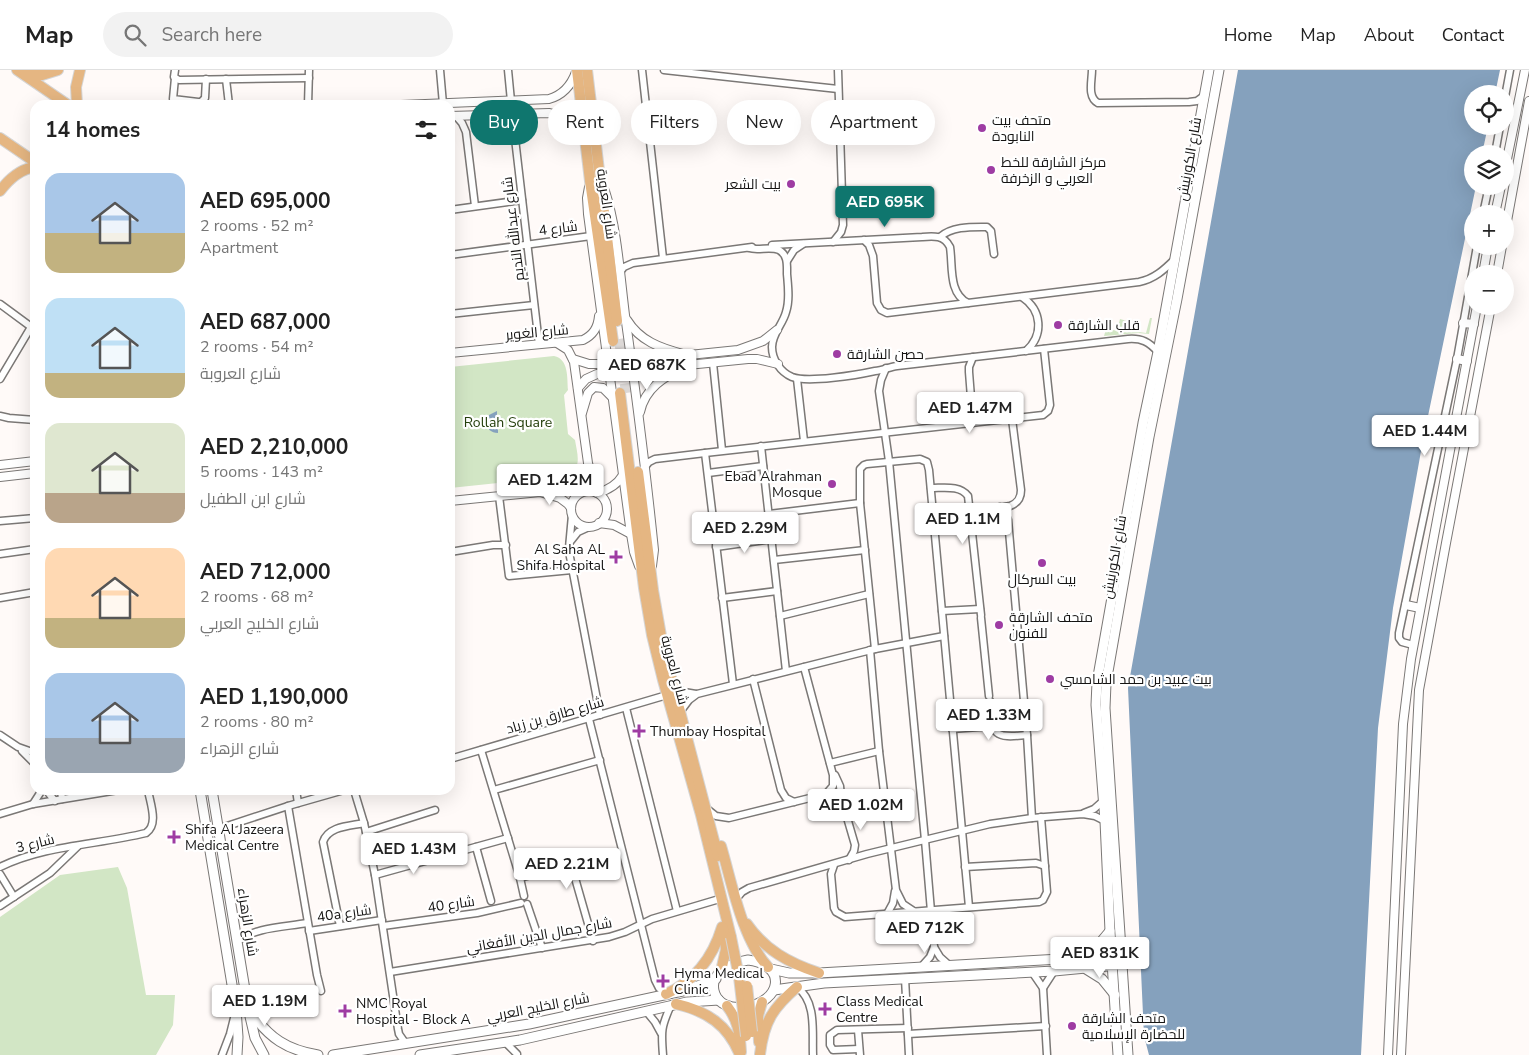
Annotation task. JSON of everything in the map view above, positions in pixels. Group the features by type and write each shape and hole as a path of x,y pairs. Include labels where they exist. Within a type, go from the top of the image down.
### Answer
{"main road":[{"path":"21,72 42,75 58,70"},
{"path":"77,100 76,87 80,70"},
{"name":"شارع العروبة","path":"577,70 581,100"},
{"name":"شارع العروبة","path":"587,70 595,181 616,340"},
{"name":"شارع الكورنيش","path":"1116,954 1110,931 1105,821 1096,705 1098,673 1209,70"},
{"name":"شارع الكورنيش","path":"1128,1055 1116,954 1106,683 1149,437 1177,299 1219,70"},
{"path":"21,72 61,100"},
{"path":"0,138 30,159"},
{"name":"شارع العروبة","path":"587,145 595,181"},
{"path":"0,191 13,176 30,168"},
{"name":"شارع العروبة","path":"620,395 646,572 652,634 667,695 705,813"},
{"name":"شارع العروبة","path":"646,572 672,685 747,984 749,1034"},
{"name":"شارع الزهراء","path":"201,795 236,1009 237,1055"},
{"name":"شارع الزهراء","path":"213,795 248,1008 255,1038 264,1055"},
{"path":"705,813 721,843 736,899 753,947 775,979 774,990 769,997 756,1005 742,1007 723,1003"},
{"path":"705,813 699,827 700,839 716,900 726,949 714,990 732,1012 738,1025 741,1055"},
{"path":"741,914 760,940 775,953 793,963 819,973"},
{"path":"666,994 682,986 700,970 713,949 722,926"},
{"path":"1078,958 1095,948 1110,931"},
{"path":"718,975 733,964 748,960 789,973 819,973 1078,958 1116,954"},
{"path":"954,976 971,971 985,970 988,967 988,962"},
{"path":"774,990 824,983 1117,966"},
{"name":"شارع الكورنيش","path":"1117,966 1115,995 1118,1055"},
{"path":"1086,968 1102,979 1115,995"},
{"name":"شارع الخليج العربي","path":"333,1055 549,1020 697,987 718,975"},
{"path":"758,1054 770,1017 781,1002 797,987"},
{"name":"شارع الخليج العربي","path":"420,1055 520,1040 697,1001 723,1003"},
{"path":"758,1054 758,1023 762,1002"},
{"path":"674,1005 696,1009 717,1022 734,1042 741,1055"},
{"path":"248,1008 259,1024 277,1041 318,1055"},
{"path":"520,1040 531,1033 549,1026 551,1023 549,1020"},
{"path":"749,1034 758,1054"},
{"path":"747,1055 749,1034"}],"street":[{"path":"175,70 173,98 186,100"},
{"path":"308,100 309,70"},
{"path":"440,70 443,100"},
{"path":"508,70 511,100"},
{"path":"530,100 554,98 571,84 577,70"},
{"path":"642,70 663,258"},
{"path":"665,70 726,73 838,89"},
{"path":"834,242 841,232 843,225 838,70"},
{"path":"1092,70 1091,94 1098,103 1189,102 1197,101 1204,96"},
{"path":"1507,85 1510,70"},
{"path":"1510,145 1525,70"},
{"path":"175,78 308,78"},
{"path":"203,100 205,98 206,79"},
{"path":"226,79 228,100"},
{"path":"1510,205 1529,101"},
{"path":"455,103 470,103"},
{"path":"455,116 470,115"},
{"path":"455,118 462,123 466,132 475,206"},
{"path":"466,132 470,121"},
{"name":"شارع عبدالله النديم","path":"516,145 539,344"},
{"path":"595,181 609,204 639,414 654,554 646,572 635,557 631,534 623,475 620,395 608,364 587,206 595,181"},
{"path":"455,209 522,200"},
{"path":"843,225 853,240"},
{"path":"940,237 944,233 954,230 987,227 991,231 994,254"},
{"name":"شارع 4","path":"455,254 591,236"},
{"path":"620,272 624,267 633,263 749,248 853,240 940,237 950,247 955,291 960,298 968,303"},
{"path":"864,240 869,245 874,256 877,303 881,310 890,313 1145,281 1160,273 1175,259"},
{"path":"787,261 794,250 805,243"},
{"path":"749,248 777,249 782,252 787,261 788,305 777,330 772,348 778,364 787,375 798,378 837,377 886,368 1137,338 1145,340 1158,352"},
{"path":"617,254 622,259 633,263"},
{"path":"1413,645 1404,644 1399,636 1475,255"},
{"path":"1022,297 1030,302 1035,310 1039,325 1035,340 1026,351"},
{"path":"0,304 30,326"},
{"name":"شارع الغوير","path":"455,352 482,353 555,342 578,341 592,335 597,326 600,304"},
{"path":"455,313 534,305"},
{"path":"1388,1055 1403,724 1407,684 1476,315"},
{"path":"1401,1055 1419,690 1489,315"},
{"path":"626,319 646,341 660,348 688,355"},
{"path":"1463,323 1474,324"},
{"path":"573,359 589,364 608,364 747,348 763,341 777,330"},
{"path":"0,379 30,333"},
{"path":"555,342 568,350 573,359 588,464 597,492 605,500 606,505 606,515 599,523 578,532 570,543"},
{"path":"645,467 655,459 705,452 1043,415 1048,411 1050,405 1044,349"},
{"path":"973,357 969,372 974,423"},
{"path":"578,388 589,376 610,372 748,359 778,364"},
{"path":"1456,359 1467,361"},
{"path":"713,362 722,450"},
{"path":"639,414 643,401 654,387 668,375 688,365"},
{"path":"886,368 880,380 879,391 889,461 934,946 940,957 949,964"},
{"path":"798,378 807,441"},
{"path":"582,414 588,394 594,387 603,388 620,395"},
{"path":"0,416 30,420"},
{"path":"971,512 1014,504 1020,498 1012,419"},
{"path":"761,446 786,671"},
{"path":"705,452 733,684"},
{"path":"916,912 903,904 896,890 879,751 870,594 860,503 859,473 861,467 867,464 920,458 929,465 969,907"},
{"path":"0,465 30,462"},
{"path":"455,500 564,490 573,487 584,477 588,464"},
{"path":"708,473 763,466"},
{"path":"0,478 30,474"},
{"path":"600,715 572,570 570,543 571,503 577,495 586,491 597,492 611,488 623,475"},
{"path":"931,488 960,489 968,496 992,726 995,732 1001,736 1027,735"},
{"path":"540,492 560,498 568,504 576,522 589,527"},
{"path":"499,496 509,576 572,570"},
{"path":"769,514 860,503"},
{"path":"1000,508 1006,512 1008,520 1027,735 1032,818"},
{"path":"0,521 30,518"},
{"path":"599,523 614,525 631,534"},
{"path":"716,547 772,539"},
{"path":"455,551 493,545 506,545"},
{"path":"0,554 30,550"},
{"path":"774,560 865,550"},
{"path":"722,598 777,591"},
{"path":"0,598 30,593"},
{"path":"780,616 870,594"},
{"path":"1406,605 1420,608"},
{"path":"942,611 980,614"},
{"path":"679,713 689,700 698,694 905,642 944,636"},
{"path":"804,666 834,781 833,786 826,794"},
{"path":"753,679 781,790 786,798 794,802"},
{"path":"672,685 684,692 698,694"},
{"name":"شارع طارق بن زياد","path":"455,758 667,695"},
{"path":"626,708 678,911"},
{"path":"589,719 656,984 666,994"},
{"path":"952,729 992,726"},
{"path":"0,735 18,747 30,759"},
{"path":"18,747 30,751"},
{"path":"481,750 520,878 524,901 542,948"},
{"path":"831,767 879,751"},
{"path":"494,790 600,760"},
{"path":"831,767 838,780 855,849 849,860"},
{"path":"774,807 779,799 781,790"},
{"path":"705,813 711,813 722,818 826,794 834,794 841,797"},
{"path":"32,804 38,795"},
{"path":"52,795 59,800"},
{"path":"59,800 60,795"},
{"path":"0,814 32,804 88,795"},
{"name":"شارع 3","path":"0,867 39,852 148,832 152,827 153,821 149,795"},
{"path":"297,795 298,803"},
{"path":"218,829 326,795"},
{"path":"356,795 364,823 375,875 398,1029 406,1044"},
{"path":"1083,814 1094,809 1103,801"},
{"path":"288,806 307,923 318,980 322,991"},
{"path":"366,832 435,810"},
{"path":"736,899 745,889 868,854 962,830 1032,818 1083,814 1105,821"},
{"path":"834,864 831,877 832,903 836,912 845,917 1034,903 1043,900 1047,892 1041,818"},
{"path":"340,926 323,845 324,838 332,830 364,823"},
{"path":"375,875 508,838"},
{"path":"0,906 50,873 78,846"},
{"path":"476,847 491,901"},
{"path":"855,849 868,854"},
{"path":"965,867 1036,863 1045,866"},
{"path":"520,878 563,866 570,868 573,871 593,940"},
{"path":"0,874 14,897"},
{"path":"887,914 893,903 896,890"},
{"name":"شارع جمال الدين الأفغاني","path":"390,972 618,935 640,924 716,900"},
{"name":"شارع 40","path":"383,923 477,913 524,901"},
{"path":"237,942 254,932 307,923"},
{"name":"40a شارع","path":"309,931 340,926 383,923"},
{"path":"922,966 930,957 934,946"},
{"path":"1043,988 1054,971"},
{"path":"1032,972 1043,988 1047,1055"},
{"path":"905,978 909,1055"},
{"path":"797,987 806,994 811,1007 813,1055"},
{"path":"663,1055 661,1033 665,1020 674,1005"},
{"path":"222,1055 230,1034 236,1009"},
{"path":"646,1012 655,1022 661,1033"},
{"path":"858,1030 860,1052 831,1048 829,1037 834,1031 858,1030 908,1031 1046,1026"},
{"path":"517,1054 520,1040"},
{"path":"505,1042 517,1054"}],"green space":[{"path":"1150,318 1152,318 1149,334 1104,336 1106,329 1119,331 1117,330 1120,319 1127,321 1124,332 1146,333"},
{"name":"Rollah Square","path":"554,356 559,358 565,365 567,375 568,390 564,395 568,434 575,440 577,450 577,465 572,473 567,476 455,487 455,366"},
{"path":"118,867 127,888 146,995 175,995 173,1025 156,1055 0,1055 0,917 60,875"}],"water":[{"path":"1238,70 1500,70 1497,85 1464,85 1464,135 1486,135 1484,145 1464,145 1464,195 1474,195 1472,205 1464,205 1464,244 1423,440 1393,608 1378,728 1361,1055 1149,1055 1144,1036 1128,688"},
{"path":"497,411 497,416 502,418 503,421 498,427 498,433 490,430 486,422 489,415"}],"tunnel":[{"path":"619,339 626,393"}],"place":[{"name":"متحف بيت النابودة","path":"982,128"},
{"name":"مركز الشارقة للخط العربي و الزخرفة","path":"991,170"},
{"name":"بيت الشعر","path":"791,184"},
{"name":"قلب الشارقة","path":"1058,325"},
{"name":"حصن الشارقة","path":"837,354"},
{"name":"Ebad Alrahman Mosque","path":"832,484"},
{"name":"Al Saha AL Shifa Hospital","path":"616,557"},
{"name":"بيت السركال","path":"1042,563"},
{"name":"متحف الشارقة للفنون","path":"999,625"},
{"name":"بيت عبيد بن حمد الشامسي","path":"1050,679"},
{"name":"Thumbay Hospital","path":"639,731"},
{"name":"Shifa Al Jazeera Medical Centre","path":"174,837"},
{"name":"Hyma Medical Clinic","path":"663,981"},
{"name":"Class Medical Centre","path":"825,1009"},
{"name":"NMC Royal Hospital - Block A","path":"345,1011"},
{"name":"متحف الشارقة للحضارة الإسلامية","path":"1072,1026"}]}
